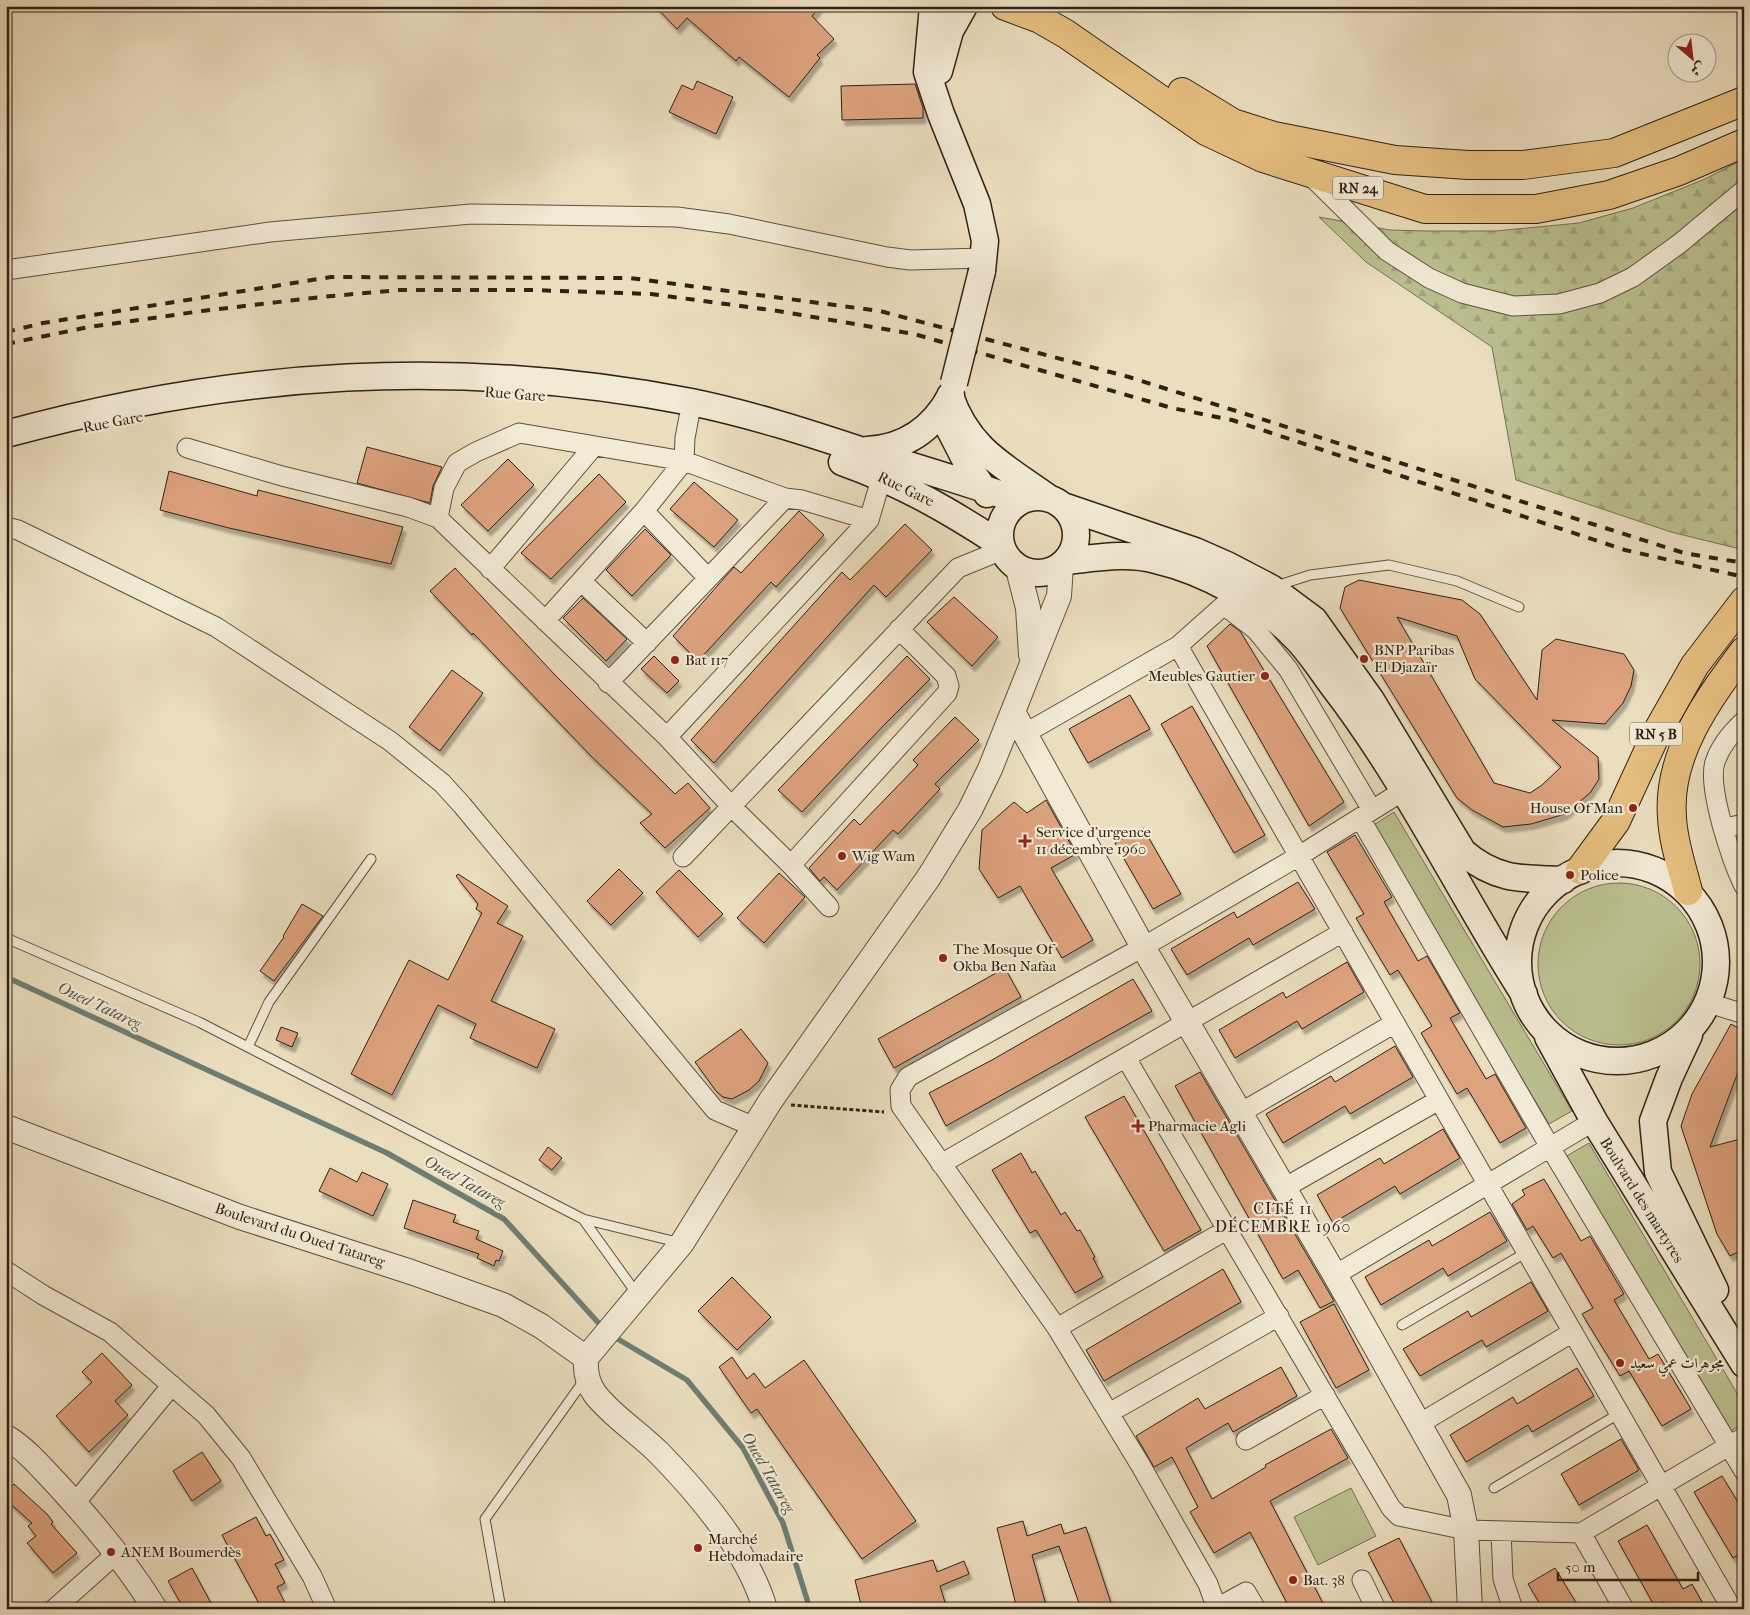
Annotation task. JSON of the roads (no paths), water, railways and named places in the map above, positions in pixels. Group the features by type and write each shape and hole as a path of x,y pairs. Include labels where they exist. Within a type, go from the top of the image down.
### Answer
{"main road":[{"path":"864,451 893,446 907,441 932,423 949,396 983,264 984,241 977,204 928,72 933,6"},
{"path":"935,94 942,56 950,31 964,6"},
{"name":"RN 24","path":"1005,6 1033,16 1066,34 1220,139 1246,151 1306,172 1425,209 1536,209 1609,195 1679,171 1744,143"},
{"name":"RN 24","path":"1056,6 1195,101 1233,123 1274,136 1395,160 1468,165 1523,165 1614,153 1744,101"},
{"name":"Rue Gare","path":"6,434 66,418 201,391 259,383 420,374 515,379 692,402 820,436 982,487"},
{"name":"Rue Gare","path":"6,447 67,431 204,405 342,390 418,389 514,393 593,401 690,417 782,441 882,476 941,506 1007,554"},
{"path":"949,396 960,450 982,487 1012,509"},
{"path":"949,396 964,427 980,448 1057,502 1071,516 1076,527 1076,539 1073,551 1064,563"},
{"path":"1524,994 1412,785 1371,700 1314,620 1271,588 1195,551 1057,502 1035,497 1012,509 1000,525 1007,554 1029,573 1040,574 1064,563 1126,556 1155,559 1182,567 1296,638 1412,785 1463,852 1476,863 1506,877 1571,875"},
{"name":"RN 5 B","path":"1571,875 1616,822 1657,732 1695,665 1743,602"},
{"name":"RN 5 B","path":"1688,891 1674,840 1671,814 1674,784 1682,754 1706,703 1744,651"},
{"path":"1524,994 1518,974 1520,942 1531,912 1552,887 1571,875 1608,863 1638,864 1665,874 1688,891 1706,916 1716,944 1717,974 1708,1003 1692,1029 1669,1078 1653,1121 1658,1172 1744,1350"},
{"name":"Boulvard des martyres","path":"1524,994 1527,1005 1545,1032 1594,1121 1744,1364"},
{"path":"1545,1032 1572,1051 1603,1061 1619,1061 1636,1060 1666,1049 1692,1029"}],"street":[{"name":"RN 24","path":"1306,172 1388,251 1429,278 1462,293 1512,306 1559,304 1600,293 1634,277 1679,244 1744,190"},
{"path":"6,270 270,232 470,214 677,217 729,224 887,257 983,264"},
{"path":"544,621 644,511 684,461 685,438 690,417"},
{"path":"438,518 444,488 458,463 476,452 519,433 684,461 785,498 802,500 869,520"},
{"path":"490,569 594,446"},
{"path":"188,448 282,476 408,507 438,518 608,683 667,737 829,907"},
{"path":"667,737 869,520 882,476"},
{"path":"608,683 707,577 785,498"},
{"path":"644,511 707,577"},
{"path":"6,527 18,530 216,627 390,741 442,784 462,806 715,1110 754,1127"},
{"path":"683,857 958,568 1007,554 1029,613 1031,663"},
{"path":"591,1358 632,1303 682,1243 771,1100 929,877 970,810 990,769 1059,596 1064,563"},
{"path":"581,581 647,643"},
{"path":"1024,734 1178,646 1232,599 1288,669 1550,1147 1736,1441 1744,1471"},
{"path":"791,865 947,693 949,686 946,676 899,629"},
{"path":"1178,646 1732,1609"},
{"path":"1013,712 1143,947 1335,1275 1460,1495 1466,1530 1470,1609"},
{"path":"1744,721 1732,731 1715,763 1715,794 1730,856 1744,886"},
{"path":"1256,1609 1246,1592 1217,1608 1208,1584 1109,1413 1057,1328 901,1106 900,1090 908,1077 1143,947 1298,856 1412,785"},
{"path":"1724,828 1744,824"},
{"path":"941,1164 1343,932"},
{"path":"1708,1003 1744,1014"},
{"path":"1240,1113 1395,1023"},
{"path":"1126,1058 1391,1508 1399,1516 1466,1530 1581,1533 1736,1441"},
{"path":"1284,1188 1439,1100"},
{"path":"1335,1275 1594,1121"},
{"name":"Boulevard du Oued Tatareg","path":"6,1127 240,1218 411,1272 503,1305 541,1326 591,1358 595,1394 658,1453 706,1506 745,1563 765,1609"},
{"path":"1057,1328 1228,1229"},
{"path":"6,1271 43,1295 110,1332 206,1415 241,1458 312,1576 328,1609"},
{"path":"1109,1413 1279,1316"},
{"path":"1420,1424 1573,1332"},
{"path":"75,1503 172,1385"},
{"path":"1246,1440 1325,1396"},
{"path":"6,1437 18,1444 75,1503 117,1553 155,1609"},
{"path":"1501,1531 1503,1579 1513,1609"},
{"path":"1581,1533 1624,1609"},
{"path":"54,1609 117,1553"},
{"path":"1362,1580 1376,1609"}],"lane":[{"path":"1271,588 1310,575 1389,565 1457,581 1519,607"},
{"path":"248,1047 269,1002 372,859"},
{"path":"6,938 199,1022 583,1219 682,1243"},
{"path":"583,1219 632,1303"},
{"path":"1402,1325 1526,1252"},
{"path":"500,1609 485,1519 591,1358"},
{"path":"1494,1488 1620,1413"}],"waterway":[{"name":"Oued Tatareg","path":"6,977 387,1153 504,1219 604,1329"},
{"name":"Oued Tatareg","path":"611,1335 687,1380 743,1448 783,1523 810,1609"}],"railway":[{"path":"6,332 43,323 331,277 630,278 880,311 1129,377 1684,553 1744,563"},
{"path":"6,344 89,327 202,311 399,290 532,290 651,294 778,311 914,334 1172,408 1232,420 1625,550 1744,577"}],"place":[{"name":"BNP Paribas El Djazaïr","path":"1364,659"},
{"name":"Bat 117","path":"675,660"},
{"name":"Meubles Gautier","path":"1265,676"},
{"name":"House Of Man","path":"1633,808"},
{"name":"Service d'urgence 11 décembre 1960","path":"1025,841"},
{"name":"Wig Wam","path":"842,856"},
{"name":"Police","path":"1570,875"},
{"name":"The Mosque Of Okba Ben Nafaa","path":"943,958"},
{"name":"Pharmacie Agli","path":"1138,1126"},
{"name":"مجوهرات عمي سعيد","path":"1620,1363"},
{"name":"Marché Hebdomadaire","path":"698,1548"},
{"name":"ANEM Boumerdès","path":"111,1552"},
{"name":"Bat. 38","path":"1293,1580"}],"district":[{"name":"CITÉ 11 DÉCEMBRE 1960","path":"1283,1217"}]}
